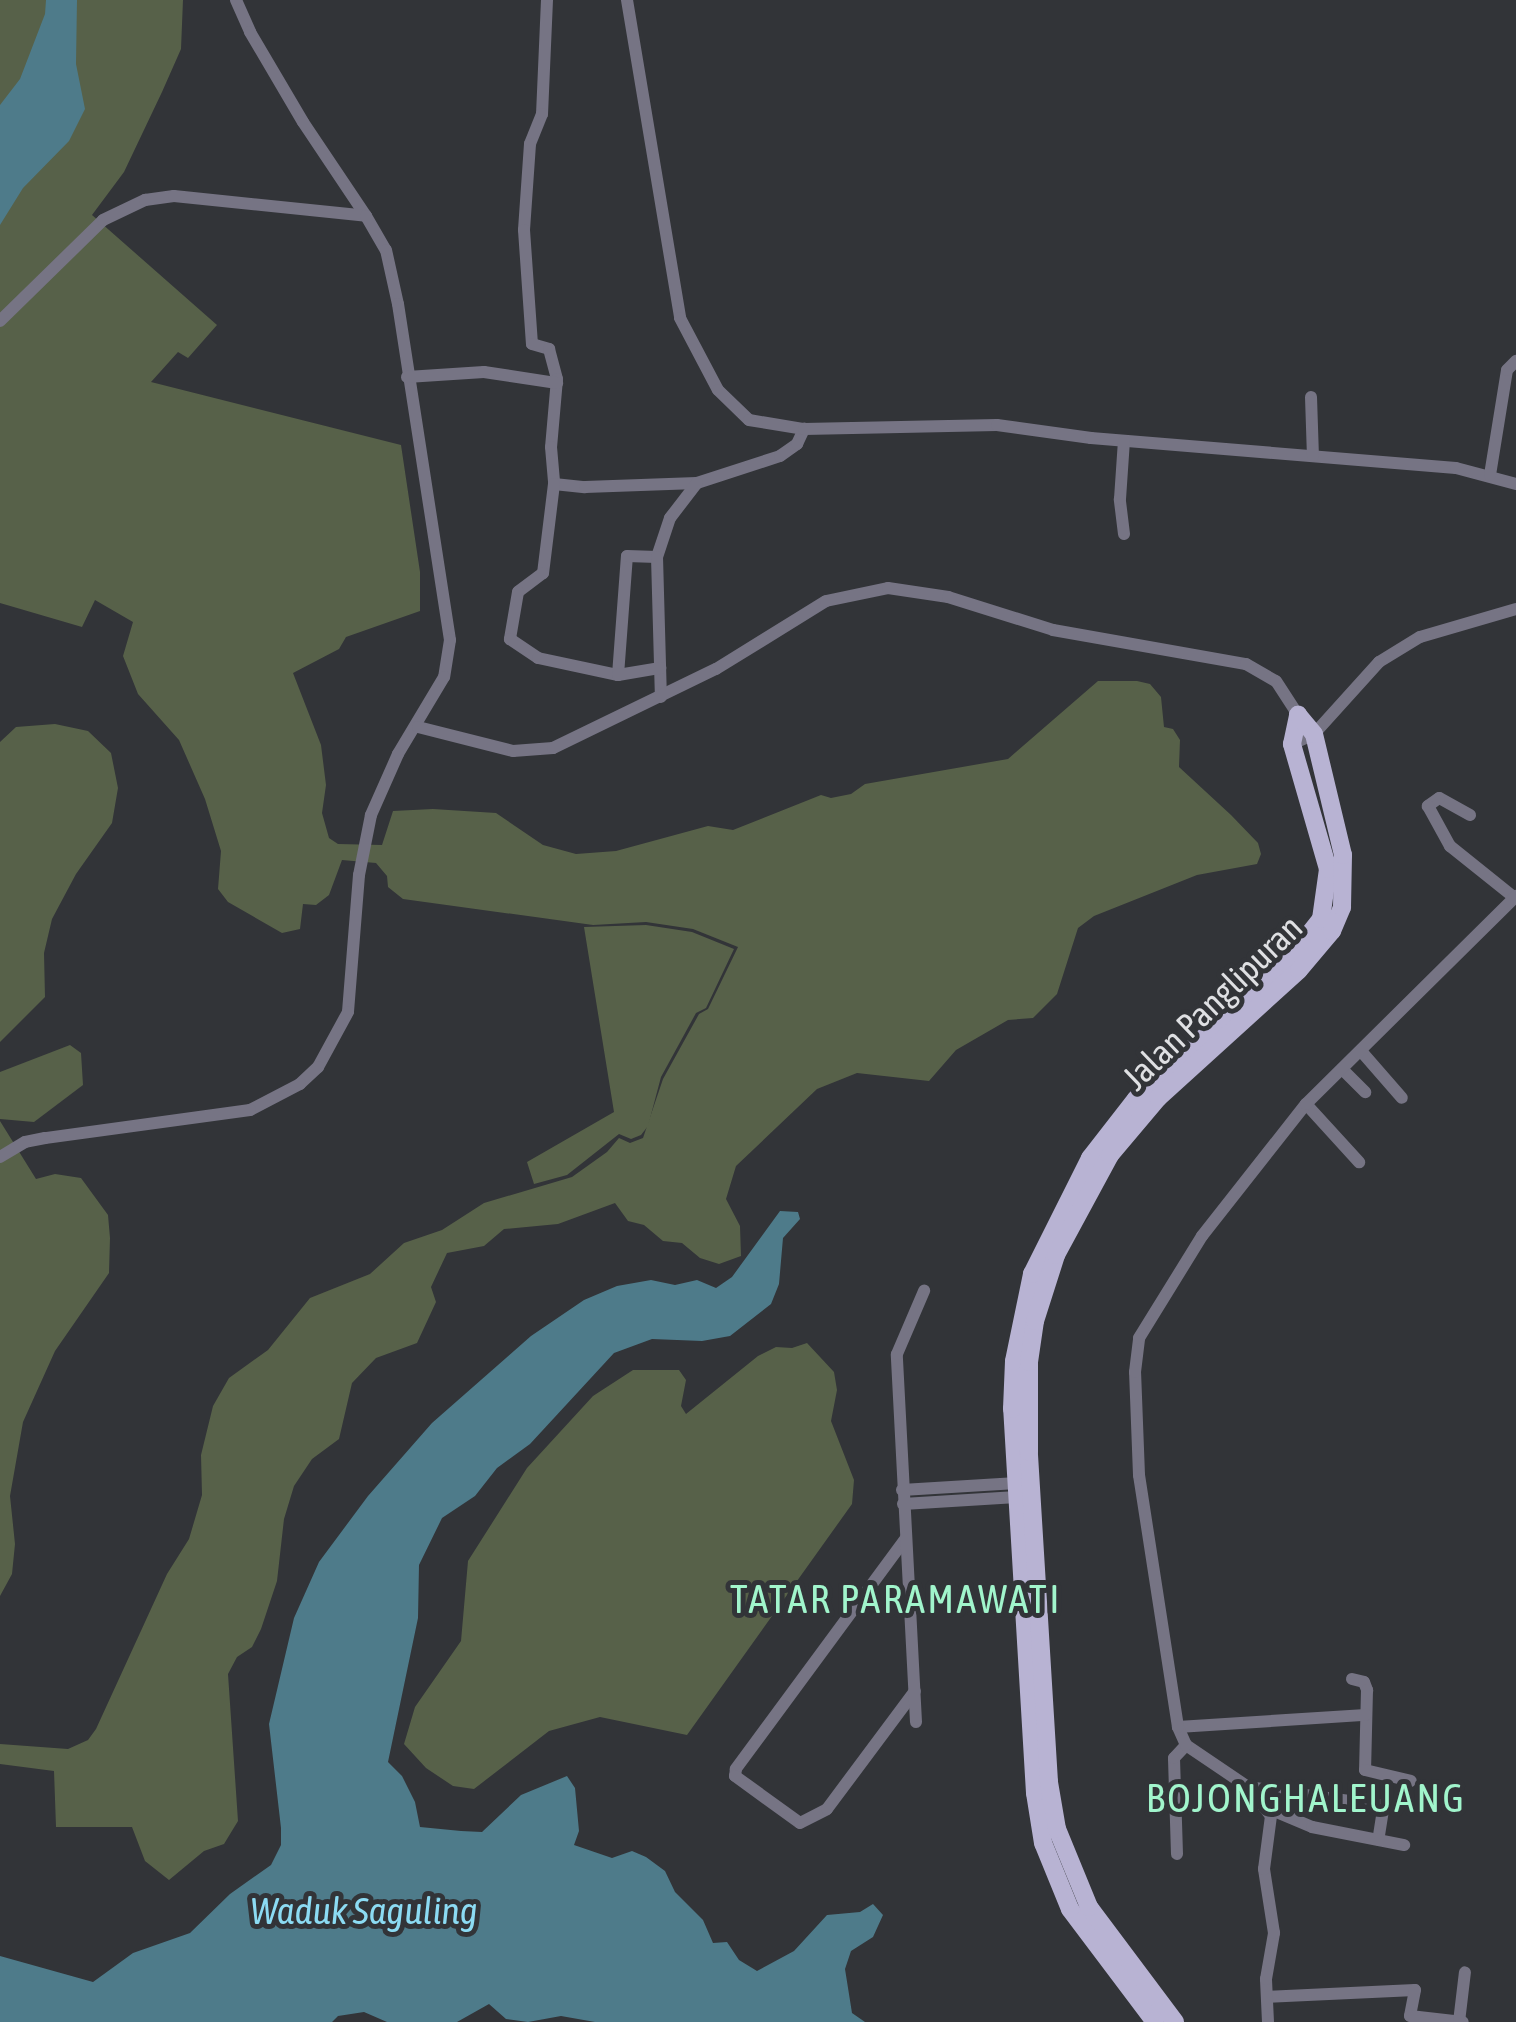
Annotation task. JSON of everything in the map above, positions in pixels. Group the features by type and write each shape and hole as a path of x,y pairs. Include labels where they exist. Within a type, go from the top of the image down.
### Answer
{"main road":[{"name":"Jalan Panglipuran","path":"1174,2022 1089,1907 1062,1850 1049,1782 1017,1490 1014,1360 1032,1274 1090,1158 1128,1108 1309,960 1332,931 1342,906 1344,855 1314,734 1298,715"},
{"name":"Jalan Panglipuran","path":"1155,2022 1084,1930 1056,1880 1043,1843 1035,1793 1028,1396 1035,1321 1056,1255 1099,1172 1184,1063 1286,963 1321,919 1328,868 1292,744 1298,715"}],"street":[{"path":"0,1156 25,1142 45,1138 250,1110 300,1084 318,1068 348,1012 359,875 367,829 398,754 444,677 450,640 386,250 294,107 236,0"},
{"path":"547,0 542,114 530,144 524,230 532,344 549,349 557,383 551,447 554,484 543,573 518,592 510,639 538,658 618,675 660,668"},
{"path":"627,0 680,318 718,390 738,412 766,425 804,429 962,423 1124,441 1456,468 1516,484"},
{"path":"0,321 102,220 145,200 174,196 366,216"},
{"path":"1490,475 1508,370 1516,360"},
{"path":"408,378 484,372 557,383"},
{"path":"1311,397 1313,456"},
{"path":"554,484 585,487 698,482 764,464 797,444 804,429"},
{"path":"1124,441 1120,499 1124,534"},
{"path":"661,697 656,558 670,518 698,482"},
{"path":"618,675 627,556 656,558"},
{"path":"418,726 512,751 553,748 716,669 826,601 888,588 948,598 1054,630 1246,664 1276,681 1298,715"},
{"path":"1292,744 1314,734 1378,662 1420,638 1516,609"},
{"path":"1404,1846 1312,1827 1267,1808 1248,1787 1186,1745 1178,1727 1139,1475 1136,1354 1144,1325 1184,1262 1306,1104 1515,897 1450,846 1428,806 1438,798 1470,815"},
{"path":"1360,1051 1402,1098"},
{"path":"1342,1068 1365,1092"},
{"path":"1306,1104 1359,1162"},
{"path":"916,1722 897,1354 924,1291"},
{"path":"903,1498 1017,1490"},
{"path":"906,1538 736,1769 735,1776 793,1821 827,1810 914,1692"},
{"path":"1352,1679 1366,1685 1364,1770 1411,1781"},
{"path":"1178,1727 1366,1715"},
{"path":"1177,1854 1174,1758 1186,1745"},
{"path":"1248,1787 1379,1805 1383,1810 1378,1840"},
{"path":"1267,1808 1270,1826 1264,1869 1274,1933 1268,2022"},
{"path":"1267,1996 1415,1990 1410,2016 1461,2022 1465,1972"}],"green space":[{"path":"0,0 183,0 181,49 124,172 92,215 217,325 188,358 178,352 151,382 401,445 420,572 420,611 346,637 339,649 293,673 321,745 326,785 322,813 329,838 338,844 382,845 393,811 433,809 496,813 543,845 576,854 616,851 708,826 733,830 821,795 831,798 851,794 865,784 1008,759 1098,681 1137,681 1150,684 1161,697 1164,727 1173,729 1180,740 1179,767 1258,843 1261,854 1257,864 1197,875 1094,916 1078,928 1057,994 1033,1018 1008,1020 956,1050 929,1081 857,1073 817,1089 736,1166 726,1199 740,1226 741,1256 719,1264 700,1258 682,1243 663,1241 644,1225 628,1221 615,1203 558,1224 504,1229 484,1246 447,1253 431,1287 436,1302 417,1343 376,1358 352,1383 339,1439 312,1459 294,1486 284,1519 277,1581 261,1629 252,1647 237,1657 228,1674 238,1821 224,1844 204,1851 169,1880 145,1861 132,1827 56,1827 54,1771 0,1764 0,1744 68,1749 88,1740 96,1729 167,1574 189,1539 202,1495 201,1455 213,1406 229,1378 268,1350 310,1298 370,1274 404,1243 442,1230 484,1203 572,1177 607,1152 619,1138 630,1143 643,1138 663,1079 699,1014 708,1009 738,947 693,929 646,922 593,925 403,899 388,887 387,876 376,863 342,860 329,895 316,905 303,904 300,929 282,933 228,902 218,889 221,851 205,799 179,740 138,694 123,656 133,622 95,600 82,627 0,603"},
{"path":"55,724 88,731 111,753 118,788 112,823 76,874 52,919 44,953 45,997 0,1042 0,742 16,727"},
{"path":"646,925 692,932 734,949 706,1008 696,1013 661,1077 648,1126 641,1135 631,1139 619,1134 567,1175 534,1184 527,1162 614,1112 584,927"},
{"path":"70,1045 81,1053 83,1085 34,1122 0,1119 0,1072"},
{"path":"0,1121 36,1179 55,1174 81,1178 108,1215 110,1238 109,1273 55,1351 23,1422 10,1496 15,1544 12,1574 0,1596"},
{"path":"807,1343 834,1372 837,1390 831,1421 854,1480 852,1504 687,1735 600,1717 549,1731 474,1789 453,1786 426,1768 404,1744 415,1707 461,1641 468,1561 527,1468 593,1396 633,1370 679,1370 686,1380 681,1406 686,1414 758,1356 776,1347 792,1348"}],"water":[{"path":"46,0 77,0 76,64 85,109 69,141 23,188 0,225 0,105 20,79 45,14"},
{"name":"Waduk Saguling","path":"780,1211 798,1212 800,1219 783,1238 779,1284 771,1304 730,1336 702,1341 652,1339 614,1353 530,1444 497,1468 475,1496 442,1518 419,1565 418,1618 388,1762 402,1776 415,1802 420,1827 461,1831 482,1832 521,1795 567,1776 575,1788 579,1831 574,1845 612,1858 632,1851 646,1857 665,1871 675,1892 703,1920 713,1943 727,1942 739,1960 757,1971 794,1951 827,1915 860,1912 873,1904 883,1915 873,1937 851,1951 845,1969 852,2013 865,2022 595,2022 561,2016 528,2022 506,2019 489,2004 457,2022 387,2022 364,2012 338,2016 332,2022 0,2022 0,1956 93,1982 133,1953 190,1933 230,1894 271,1865 281,1845 281,1828 269,1724 294,1618 319,1562 368,1496 432,1423 531,1336 584,1300 617,1286 651,1280 675,1285 697,1280 716,1288 732,1277"}],"district":[{"name":"TATAR PARAMAWATI","path":"896,1599"},
{"name":"BOJONGHALEUANG","path":"1306,1798"}]}
